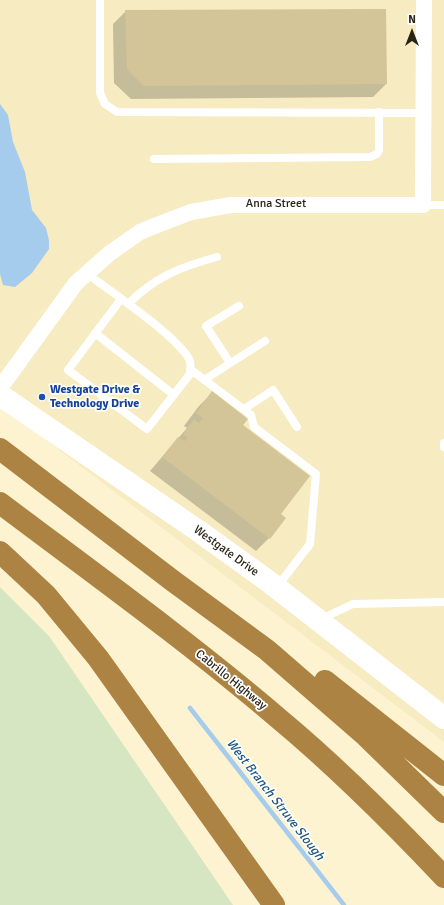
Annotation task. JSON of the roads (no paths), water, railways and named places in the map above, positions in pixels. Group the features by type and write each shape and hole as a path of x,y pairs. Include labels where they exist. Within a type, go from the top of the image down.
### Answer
{"highway":[{"path":"0,449 173,581 241,629 292,671 366,736 444,812"},
{"name":"Cabrillo Highway","path":"0,503 174,635 279,718 353,785 444,877"},
{"path":"0,552 46,596 98,658 274,905"},
{"path":"173,581 207,594 228,606 307,666 444,775"}],"street":[{"path":"422,205 424,0"},
{"name":"Anna Street","path":"0,388 63,299 86,273 110,253 140,232 173,218 210,208 255,204 422,205"},
{"name":"Westgate Drive","path":"0,395 200,532 277,588 444,718"}],"lane":[{"path":"100,0 100,93 105,104 118,112 423,112"},
{"path":"154,159 370,157 377,154 379,150 379,112"},
{"path":"422,205 444,205"},
{"path":"128,304 157,279 184,266 217,257"},
{"path":"86,273 128,304 176,342 190,361 190,374 148,429 68,370 121,299"},
{"path":"230,364 206,326 240,306"},
{"path":"95,333 174,394"},
{"path":"204,380 265,341"},
{"path":"190,369 244,409 251,415 254,427 316,474 310,544 277,588"},
{"path":"244,409 272,390 297,427"},
{"path":"318,620 353,604 444,602"}],"water":[{"path":"0,104 8,115 13,142 25,172 32,210 46,228 49,240 49,249 32,273 15,287 3,285 0,274"}],"waterway":[{"name":"West Branch Struve Slough","path":"190,708 344,905"}],"place":[{"name":"Westgate Drive & Technology Drive","path":"42,397"}]}
